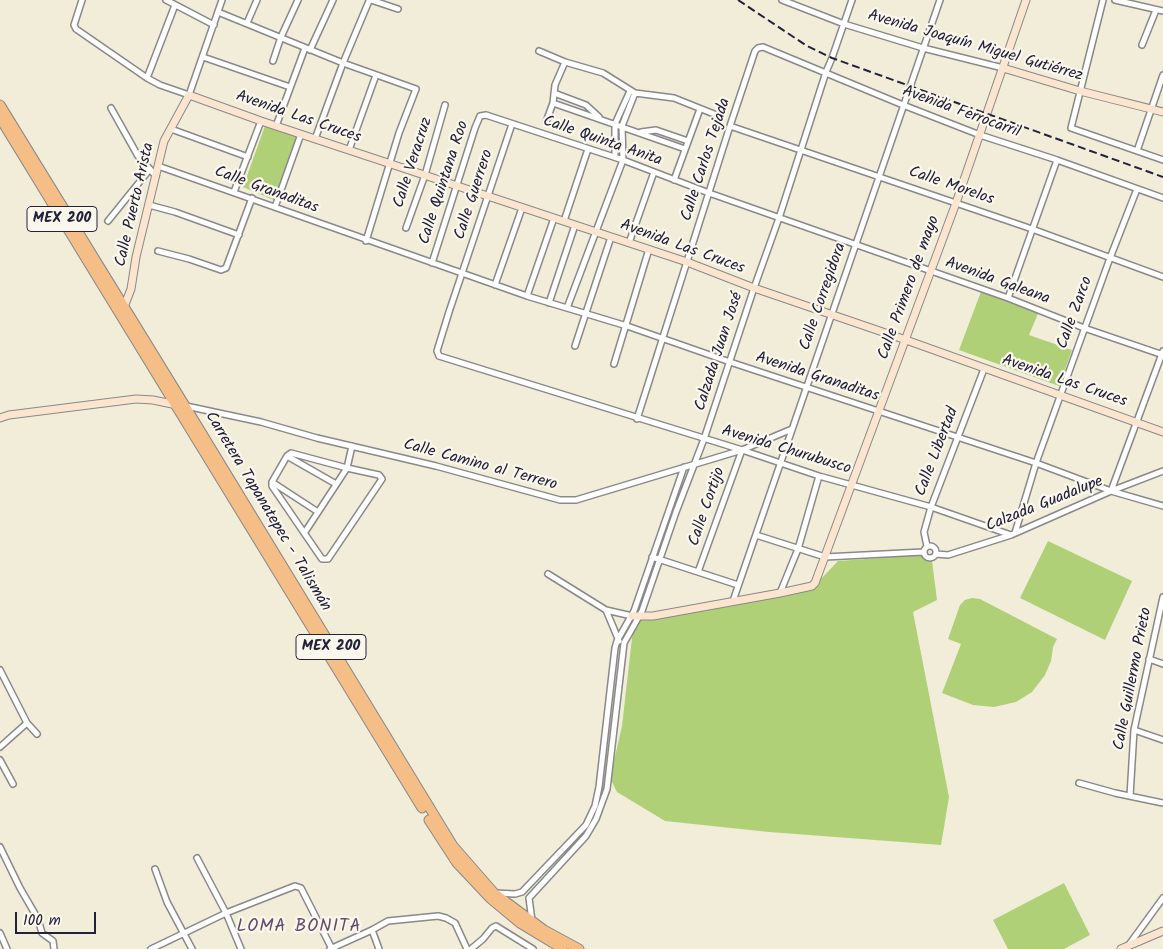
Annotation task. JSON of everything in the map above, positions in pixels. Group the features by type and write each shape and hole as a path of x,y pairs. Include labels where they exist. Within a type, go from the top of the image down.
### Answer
{"highway":[{"name":"Carretera Tapanatepec - Talismán","path":"0,105 124,307 444,844 472,880 505,912 563,949"},
{"name":"Carretera Tapanatepec - Talismán","path":"0,118 181,405 437,822 458,852 494,893 532,922 579,949"}],"street":[{"path":"82,0 74,25 76,29 147,78 160,85 189,94"},
{"path":"166,0 214,25"},
{"name":"Calle Puerto Arista","path":"124,307 131,289 136,257 164,141 189,94 204,57 222,0"},
{"path":"247,23 257,0"},
{"path":"273,61 298,0"},
{"path":"276,126 290,87 307,49 333,0"},
{"name":"Avenida Joaquín Miguel Gutiérrez","path":"782,0 844,24 923,48 1163,112"},
{"name":"Calzada Juan José","path":"640,617 704,438 779,218 826,72 852,0"},
{"name":"Calle Corregidora","path":"733,601 807,388 830,314 940,0"},
{"name":"Calle Primero de mayo","path":"780,593 812,586 815,583 956,202 1026,0"},
{"path":"1103,0 1071,128 1163,160"},
{"path":"1115,0 1163,11"},
{"path":"315,139 343,63 369,1 398,8"},
{"path":"147,78 174,5"},
{"path":"1142,45 1156,10"},
{"path":"218,12 307,49 416,89 366,241"},
{"name":"Avenida Ferrocarril","path":"755,51 763,47 980,135 1163,198"},
{"path":"539,51 565,62 603,73 632,92 674,98 714,114"},
{"name":"Calle Carlos Tejada","path":"637,419 755,51"},
{"path":"204,57 290,87"},
{"path":"546,122 553,102 558,76 565,62"},
{"path":"349,150 376,75"},
{"path":"1137,152 1163,75"},
{"path":"615,157 616,124 632,92"},
{"path":"567,308 623,160 622,126 632,92"},
{"path":"554,93 586,105 601,119"},
{"name":"Avenida Las Cruces","path":"189,94 261,121 687,262 754,288 1163,432"},
{"path":"553,102 685,149"},
{"name":"Calle Veracruz","path":"406,228 425,175 445,105"},
{"path":"111,108 138,156 156,176"},
{"path":"674,180 700,109"},
{"name":"Calle Quinta Anita","path":"486,115 615,157 708,193"},
{"name":"Calle Quintana Roo","path":"432,263 475,128 480,116 486,115"},
{"path":"234,192 261,121"},
{"name":"Calle Guerrero","path":"439,356 437,351 512,124"},
{"name":"Calle Morelos","path":"730,126 956,202 1163,277"},
{"path":"171,129 248,157"},
{"path":"639,132 656,130 688,141"},
{"path":"275,207 301,134"},
{"path":"564,221 588,149"},
{"path":"1008,298 1057,160"},
{"name":"Calle Granaditas","path":"158,166 432,263"},
{"path":"108,221 150,169"},
{"path":"629,243 654,172"},
{"name":"Calle Zarco","path":"1013,534 1084,328 1137,189"},
{"name":"Avenida Galeana","path":"708,193 1008,298 1084,328 1163,354"},
{"path":"158,251 220,270 226,268 252,198"},
{"path":"149,205 176,212 238,234"},
{"path":"495,285 522,208"},
{"path":"527,296 554,218"},
{"path":"549,303 574,225"},
{"path":"575,346 611,237"},
{"path":"614,364 649,250"},
{"name":"Avenida Granaditas","path":"432,263 1036,463 1111,491 1163,506"},
{"path":"1111,491 1163,354"},
{"name":"Avenida Churubusco","path":"439,356 637,419 742,450 780,464 931,507 1013,534"},
{"name":"Calle Libertad","path":"927,546 924,532 931,507 984,369"},
{"path":"0,418 9,414 136,399 181,405"},
{"name":"Calle Camino al Terrero","path":"181,405 261,422 436,466 560,500 576,500 742,450 792,429"},
{"path":"305,532 347,468 352,446"},
{"name":"Calle Cortijo","path":"698,572 742,450"},
{"path":"294,452 347,468 379,475 382,480 328,559 322,559 272,486 272,482 287,456 294,452"},
{"path":"287,456 336,484"},
{"path":"529,898 586,836 596,819 607,789 624,643 684,467"},
{"name":"Calzada Guadalupe","path":"936,554 948,555 1013,534 1111,491 1163,471"},
{"path":"617,641 632,620 640,617 780,593 798,549 819,476"},
{"path":"272,482 318,512"},
{"path":"756,535 825,557 923,552"},
{"path":"927,546 933,547 936,554 929,558 923,552 927,546"},
{"path":"652,557 738,584"},
{"path":"548,574 606,610 632,620"},
{"name":"Calle Guillermo Prieto","path":"1130,796 1134,730 1163,597"},
{"path":"494,893 515,894 522,892 586,825 595,806 617,641 606,610"},
{"path":"617,641 624,643"},
{"path":"1149,659 1163,664"},
{"path":"0,670 28,722 37,734"},
{"path":"0,747 28,722"},
{"path":"1134,730 1163,740"},
{"path":"0,760 13,784"},
{"path":"1079,783 1163,803"},
{"path":"0,847 38,919 42,932 53,941 54,949"},
{"path":"197,858 226,913 241,949"},
{"path":"155,868 167,902 192,949"},
{"path":"151,949 226,913 295,886 301,888 331,949 388,921 438,916 455,923 469,949 483,940 492,928 496,926 533,949"},
{"path":"522,892 529,898 532,922"},
{"path":"1126,948 1163,898"},
{"path":"372,930 379,949"},
{"path":"1126,948 1163,931"},
{"path":"0,933 7,949"}],"green space":[{"path":"266,123 300,137 276,201 243,187"},
{"path":"982,289 1040,309 1029,335 1072,350 1059,386 959,350"},
{"path":"1048,541 1132,581 1105,640 1020,598"},
{"path":"919,553 932,561 937,600 913,612 949,797 941,845 769,832 665,821 617,792 610,778 622,726 633,629 647,613 739,599 819,581 838,561"},
{"path":"972,598 980,599 1057,639 1045,675 1032,692 1016,702 994,707 973,705 942,693 961,644 948,639 960,605 965,600"},
{"path":"1064,883 1090,935 1064,949 1008,949 993,920"}],"railway":[{"path":"738,0 807,46 832,58 1163,177"}],"district":[{"name":"LOMA BONITA","path":"299,928"}]}
